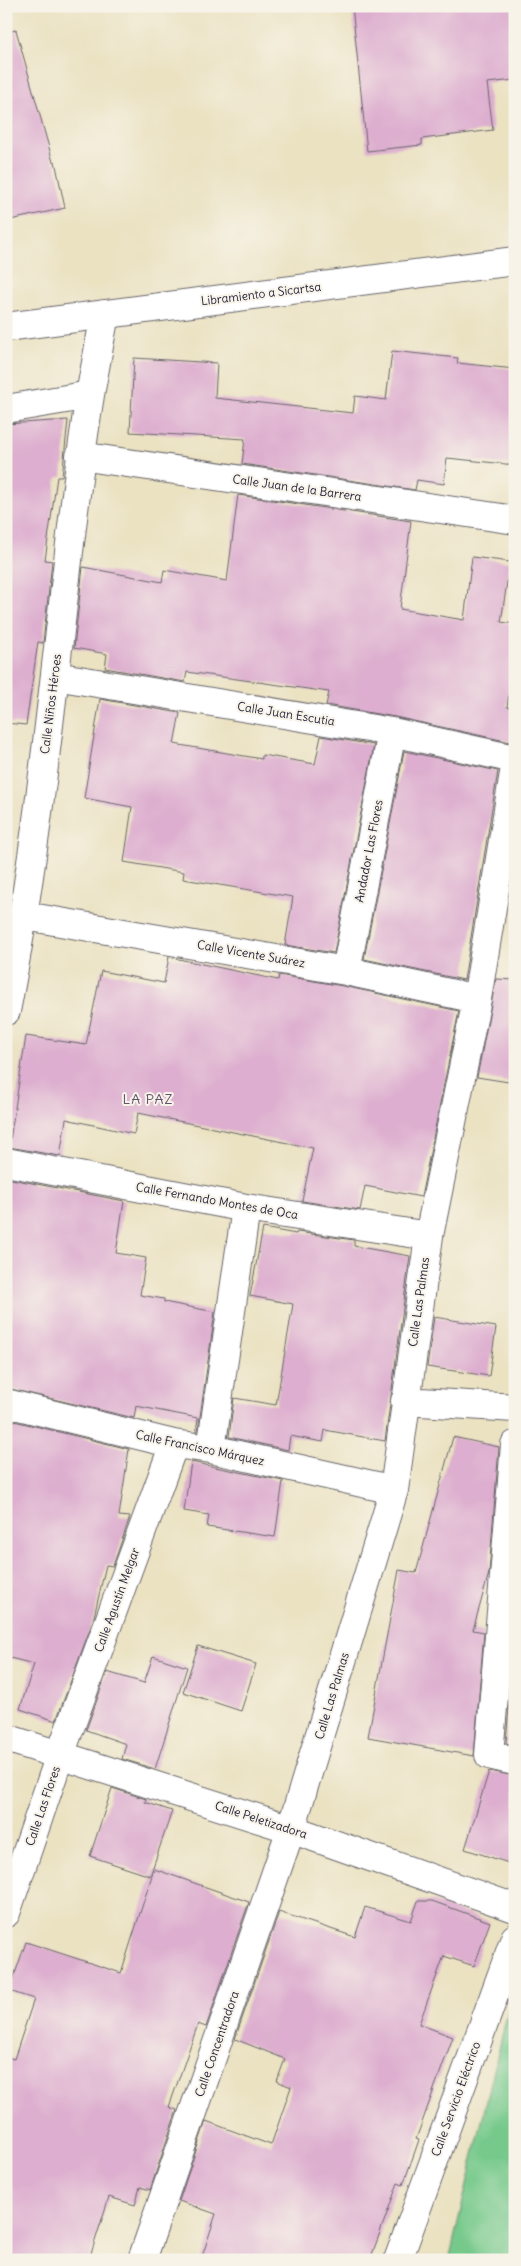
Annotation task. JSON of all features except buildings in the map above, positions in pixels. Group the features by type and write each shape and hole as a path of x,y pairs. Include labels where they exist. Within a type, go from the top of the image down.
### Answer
{"street":[{"name":"Libramiento a Sicartsa","path":"6,327 515,261"},
{"path":"6,409 90,395 105,314"},
{"name":"Calle Niños Héroes","path":"6,1011 25,916 80,456 90,395"},
{"name":"Calle Juan de la Barrera","path":"80,456 515,520"},
{"name":"Calle Juan Escutia","path":"55,676 392,732 515,759"},
{"name":"Andador Las Flores","path":"346,971 392,732"},
{"name":"Calle Las Palmas","path":"291,1829 394,1490 428,1236 477,999 515,767"},
{"name":"Calle Vicente Suárez","path":"25,916 346,971 477,999"},
{"name":"Calle Fernando Montes de Oca","path":"6,1162 246,1208 428,1236"},
{"path":"212,1449 246,1208"},
{"path":"406,1401 515,1408"},
{"name":"Calle Francisco Márquez","path":"6,1403 174,1444 212,1449 394,1490"},
{"name":"Calle Agustín Melgar","path":"60,1755 174,1444"},
{"path":"515,1445 489,1755 515,1761"},
{"name":"Calle Peletizadora","path":"6,1738 291,1829 515,1908"},
{"name":"Calle Las Flores","path":"6,1913 60,1755"},
{"name":"Calle Concentradora","path":"142,2260 291,1829"},
{"name":"Calle Servicio Eléctrico","path":"398,2260 515,1938"}],"green space":[{"path":"515,1981 515,2260 449,2260"}],"district":[{"name":"LA PAZ","path":"148,1099"}]}
